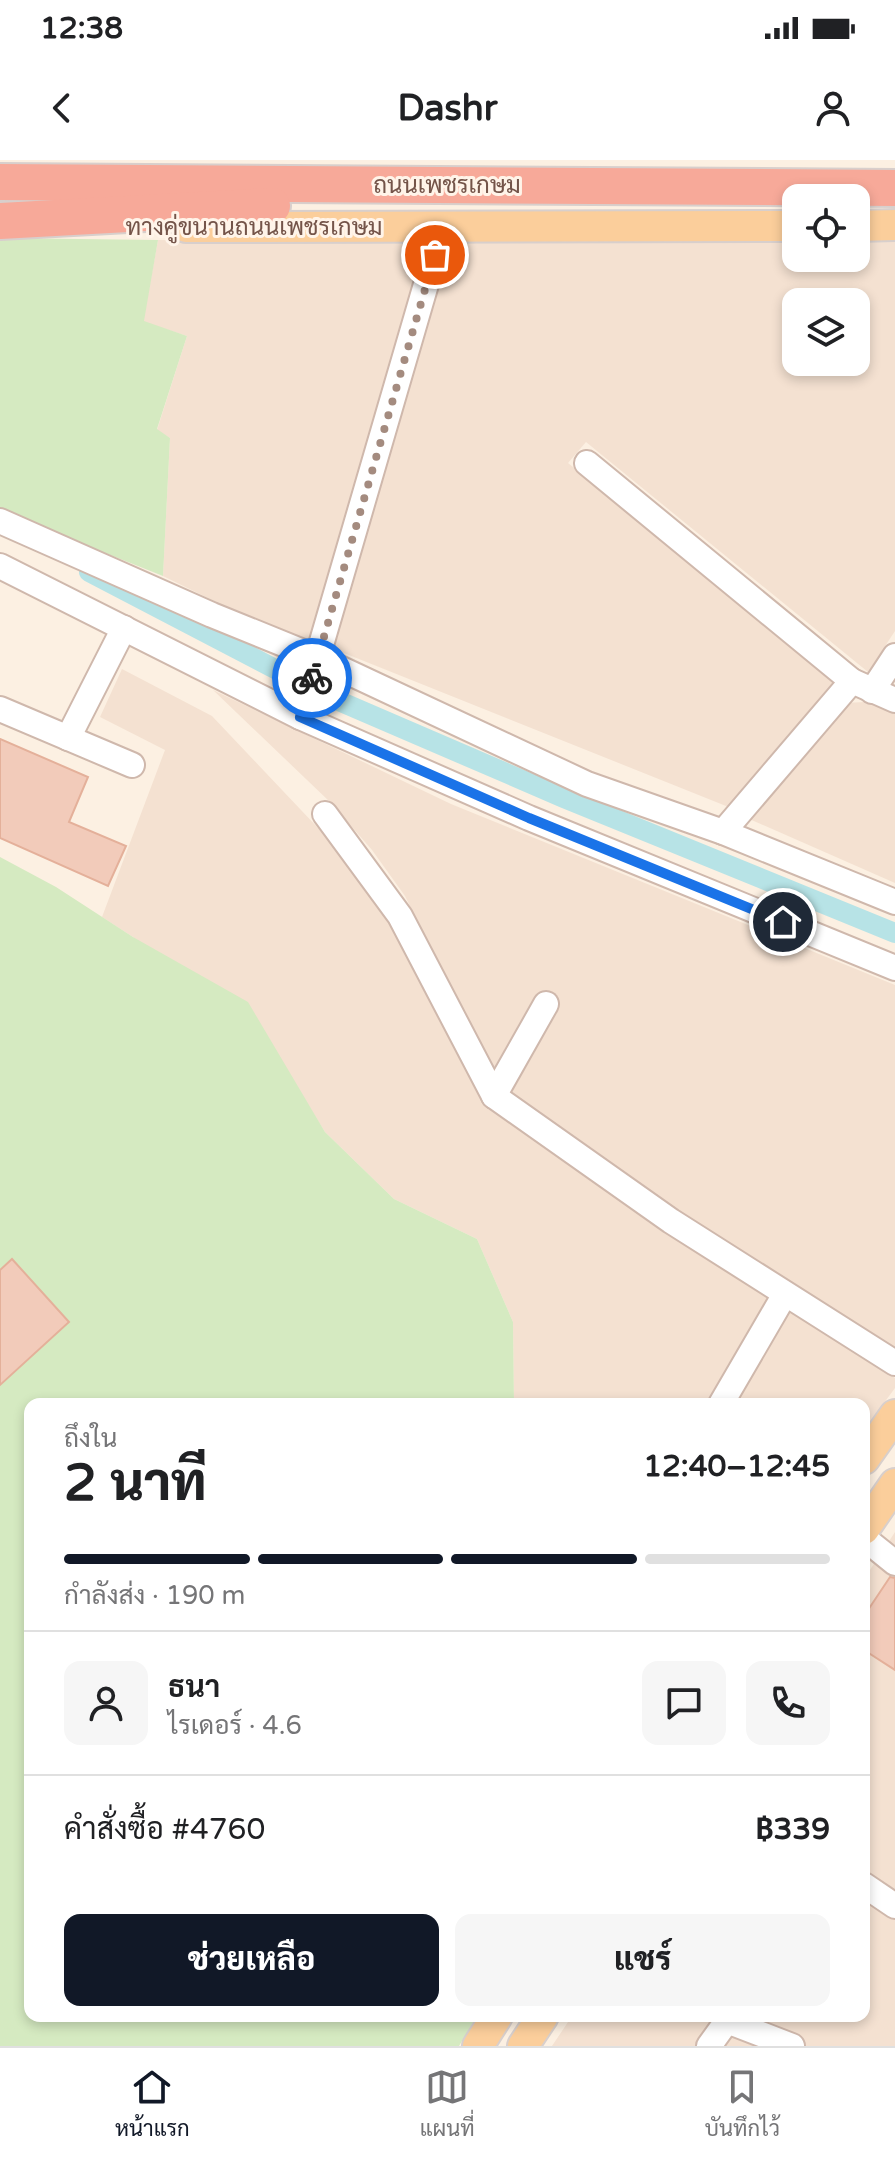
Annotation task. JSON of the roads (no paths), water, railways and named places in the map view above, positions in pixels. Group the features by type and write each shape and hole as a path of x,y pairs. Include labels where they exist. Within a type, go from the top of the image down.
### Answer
{"highway":[{"name":"ถนนเพชรเกษม","path":"0,182 895,188"},
{"path":"0,224 633,186"}],"main road":[{"name":"ทางคู่ขนานถนนเพชรเกษม","path":"0,224 782,226"},
{"path":"870,226 895,225"},
{"path":"870,1450 895,1415"},
{"path":"870,1520 895,1484"},
{"path":"478,2046 493,2022"},
{"path":"526,2045 539,2022"}],"street":[{"path":"302,711 443,226"},
{"path":"587,463 862,686 895,700"},
{"path":"0,521 587,784 723,832 895,902"},
{"path":"0,566 124,628 529,818 895,968"},
{"path":"68,738 124,628"},
{"path":"723,832 862,686 895,656"},
{"path":"0,709 132,765"},
{"path":"325,814 400,916 494,1096 671,1221 895,1363"},
{"path":"494,1096 546,1004"},
{"path":"724,1398 785,1294"},
{"path":"870,1543 895,1563"},
{"path":"870,1889 895,1906"},
{"path":"709,2046 726,2022"},
{"path":"730,2022 792,2046"}],"waterway":[{"path":"89,572 325,695 564,798 895,933"}]}
